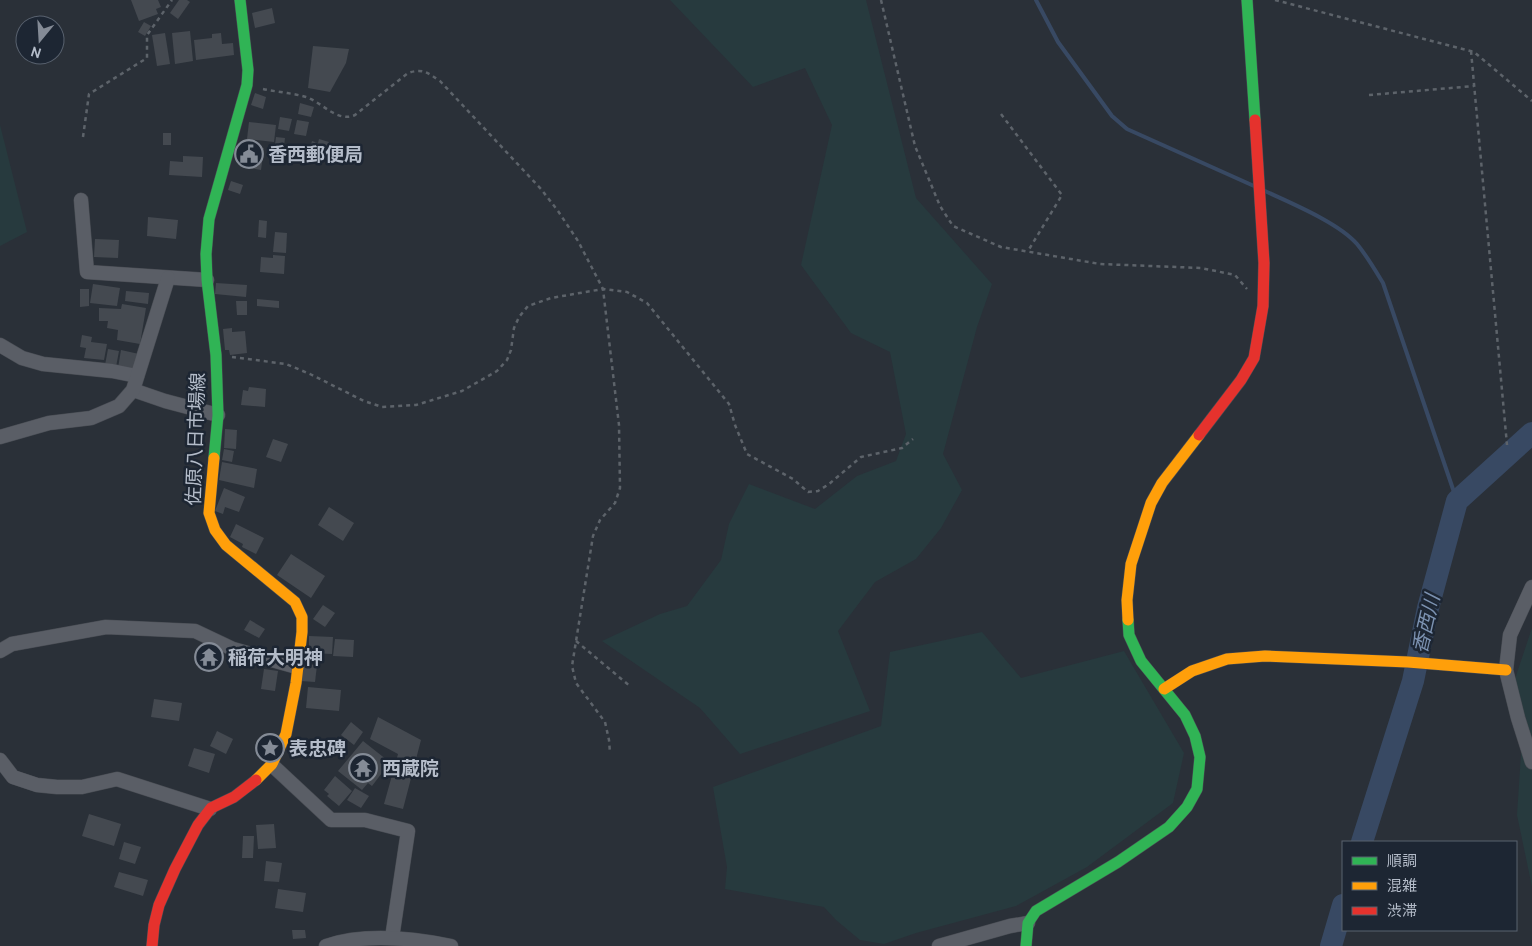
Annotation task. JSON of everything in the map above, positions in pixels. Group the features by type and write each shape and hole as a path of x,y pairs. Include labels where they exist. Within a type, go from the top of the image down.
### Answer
{"street":[{"name":"佐原八日市場線","path":"152,946 152,935 159,906 189,841 210,809 229,800 272,765 286,737 291,722 302,632 300,609 287,594 247,564 226,545 212,526 209,513 218,415 216,355 207,280 206,254 209,219 247,85 248,70 240,0"},
{"path":"1026,946 1028,923 1036,911 1118,862 1169,828 1187,807 1197,789 1200,757 1195,736 1185,715 1141,661 1129,636 1127,600 1131,564 1151,503 1162,483 1241,380 1254,358 1263,306 1264,263 1247,0"},
{"path":"81,200 87,272 207,280"},
{"path":"0,437 49,422 91,418 118,406 133,390 168,278"},
{"path":"0,345 22,358 43,364 112,370 137,376"},
{"path":"133,390 166,402 218,415"},
{"path":"1532,587 1510,635 1506,670 1518,718 1532,762"},
{"path":"0,651 12,644 106,627 195,631 233,650 297,667"},
{"path":"1164,689 1192,671 1227,659 1265,656 1408,662 1506,670"},
{"path":"0,760 13,777 37,785 82,787 117,779 210,809"},
{"path":"272,765 331,820 365,820 408,831 392,938"},
{"path":"939,946 1010,926 1028,923"},
{"path":"326,946 360,940 392,938 420,940 451,946"}],"path":[{"path":"83,137 89,94 147,58 147,35 172,0"},
{"path":"882,0 915,146 940,206 953,226 1001,247 1100,264 1202,268 1235,275 1263,306"},
{"path":"1275,0 1470,50 1532,101"},
{"path":"1470,50 1507,445"},
{"path":"247,85 304,97 322,105 339,116 347,118 355,115 408,73 416,70 427,72 440,81 541,189 578,241 603,289 619,425 620,488 615,503 600,520 593,536 572,666 576,682 605,722 610,753"},
{"path":"1369,95 1474,86"},
{"path":"1001,114 1062,195 1028,251"},
{"path":"216,355 286,364 364,401 382,407 416,405 462,391 497,371 507,360 511,350 514,328 519,317 528,306 551,298 603,289 627,292 646,303 728,404 734,425 747,454 793,479 808,492 818,492 861,457 902,448 913,439"},
{"path":"576,641 631,687"}],"green space":[{"path":"670,0 866,0 916,198 992,284 977,327 943,454 962,490 941,528 916,559 875,582 838,631 870,711 740,754 700,708 602,641 660,614 687,606 721,560 729,524 749,484 815,509 857,476 896,461 906,434 890,352 851,333 801,265 832,125 805,68 753,87"},
{"path":"0,125 27,232 0,246"},
{"path":"1532,628 1532,887 1517,815 1522,739 1513,685"},
{"path":"982,632 1021,678 1124,651 1184,753 1173,803 1087,867 1016,906 916,933 884,944 860,940 824,907 725,889 727,867 713,787 881,726 890,652"}],"building":[{"path":"131,0 158,0 161,7 156,9 158,14 139,21"},
{"path":"179,0 190,2 178,19 170,13"},
{"path":"272,8 275,23 255,28 252,13"},
{"path":"144,22 151,26 145,36 138,32"},
{"path":"190,31 193,61 175,64 172,33"},
{"path":"165,33 170,64 157,66 152,35"},
{"path":"221,33 222,44 233,43 234,55 196,60 194,40 212,38 212,34"},
{"path":"313,46 349,49 346,63 330,92 308,88"},
{"path":"255,93 266,97 263,109 251,105"},
{"path":"300,103 314,107 311,117 298,114"},
{"path":"280,117 292,119 289,131 278,129"},
{"path":"297,120 309,122 306,136 294,134"},
{"path":"249,122 276,125 274,142 247,139"},
{"path":"163,133 171,133 171,145 163,145"},
{"path":"276,137 285,138 284,146 275,145"},
{"path":"319,139 329,142 328,146 337,150 333,162 308,154 312,141 318,143"},
{"path":"240,143 264,148 261,170 245,167 246,162 237,161"},
{"path":"183,156 203,157 202,177 169,175 170,161 183,162"},
{"path":"231,181 243,185 240,194 228,190"},
{"path":"148,217 178,220 176,239 147,236"},
{"path":"259,220 267,221 266,238 258,237"},
{"path":"275,232 287,233 286,253 273,252"},
{"path":"95,239 119,240 118,258 94,257"},
{"path":"273,255 285,256 284,274 260,272 261,257 273,258"},
{"path":"216,283 247,285 246,297 215,294"},
{"path":"93,284 120,288 117,306 90,303"},
{"path":"80,289 89,289 89,306 80,307"},
{"path":"126,291 149,293 148,304 125,301"},
{"path":"257,299 279,301 279,308 257,306"},
{"path":"236,301 247,301 247,315 237,315"},
{"path":"122,304 146,308 140,344 117,340 118,330 107,328 108,321 99,321 99,308 121,309"},
{"path":"232,328 232,332 245,331 247,353 230,355 229,350 225,350 223,329"},
{"path":"82,335 92,337 91,342 107,344 104,360 84,358 86,348 80,347"},
{"path":"108,349 119,351 116,367 105,365"},
{"path":"121,350 139,354 136,372 118,368"},
{"path":"249,387 266,389 265,407 241,405 243,390 248,391"},
{"path":"225,429 237,430 236,449 224,448"},
{"path":"273,439 288,444 281,462 266,457"},
{"path":"224,449 234,451 232,462 222,460"},
{"path":"222,462 257,469 254,488 219,480"},
{"path":"224,488 245,497 239,512 225,507 223,514 215,511"},
{"path":"329,507 354,523 343,541 318,525"},
{"path":"236,524 264,538 256,554 242,547 243,544 230,537"},
{"path":"291,554 325,576 311,598 277,575"},
{"path":"323,605 335,613 325,627 313,619"},
{"path":"250,620 265,629 259,638 244,630"},
{"path":"309,636 333,637 332,654 309,653"},
{"path":"335,639 354,640 353,657 333,656"},
{"path":"303,664 317,665 315,682 301,681"},
{"path":"264,669 278,671 275,691 261,689"},
{"path":"308,687 341,690 339,711 306,708"},
{"path":"154,699 182,703 179,721 151,717"},
{"path":"378,717 421,740 403,809 384,804 398,754 370,739"},
{"path":"351,722 363,732 354,745 341,735"},
{"path":"217,731 233,739 226,754 210,746"},
{"name":"西蔵院","path":"363,741 387,760 385,763 388,765 372,786 368,783 362,790 338,771"},
{"path":"194,748 215,754 209,773 188,766"},
{"path":"335,776 352,791 339,806 327,796 329,794 324,790"},
{"path":"355,788 369,796 361,808 347,800"},
{"path":"89,814 121,824 114,846 82,836"},
{"path":"274,824 276,848 258,849 256,825"},
{"path":"243,836 254,836 253,858 242,858"},
{"path":"124,842 141,847 135,864 119,859"},
{"path":"266,861 282,863 279,882 264,881"},
{"path":"119,872 148,880 143,896 114,887"},
{"path":"278,889 306,893 303,912 275,908"},
{"path":"292,930 305,930 306,938 293,939"}],"waterway":[{"path":"1036,0 1058,42 1112,116 1127,129 1254,186"},
{"path":"1265,191 1314,214 1349,236 1374,268 1383,283 1457,501"},
{"name":"香西川","path":"1362,841 1413,681 1428,608 1457,501 1532,433"},
{"name":"香西川","path":"1331,946 1342,908"}],"traffic: fast":[{"path":"214,458 218,415 216,355 207,280 206,254 209,219 247,85 248,70 240,0"},
{"path":"1247,0 1255,120"},
{"path":"1026,946 1028,923 1036,911 1118,862 1169,827 1187,807 1197,789 1200,757 1195,736 1185,715 1141,661 1129,635 1128,620"}],"traffic: slow":[{"path":"1128,620 1127,600 1131,564 1151,503 1162,483 1199,435"},
{"path":"214,458 209,513 215,530 226,545 295,602 302,617 296,683 286,734 272,764 256,780"},
{"path":"1164,689 1192,671 1227,659 1265,656 1408,662 1506,670"}],"traffic: jam":[{"path":"1199,435 1241,380 1254,358 1263,306 1264,263 1255,120"},
{"path":"152,946 154,925 159,905 198,825 211,808 234,797 256,780"}],"place":[{"name":"香西郵便局","path":"249,154"},
{"name":"稲荷大明神","path":"209,657"},
{"name":"表忠碑","path":"270,748"},
{"name":"西蔵院","path":"363,768"}]}
